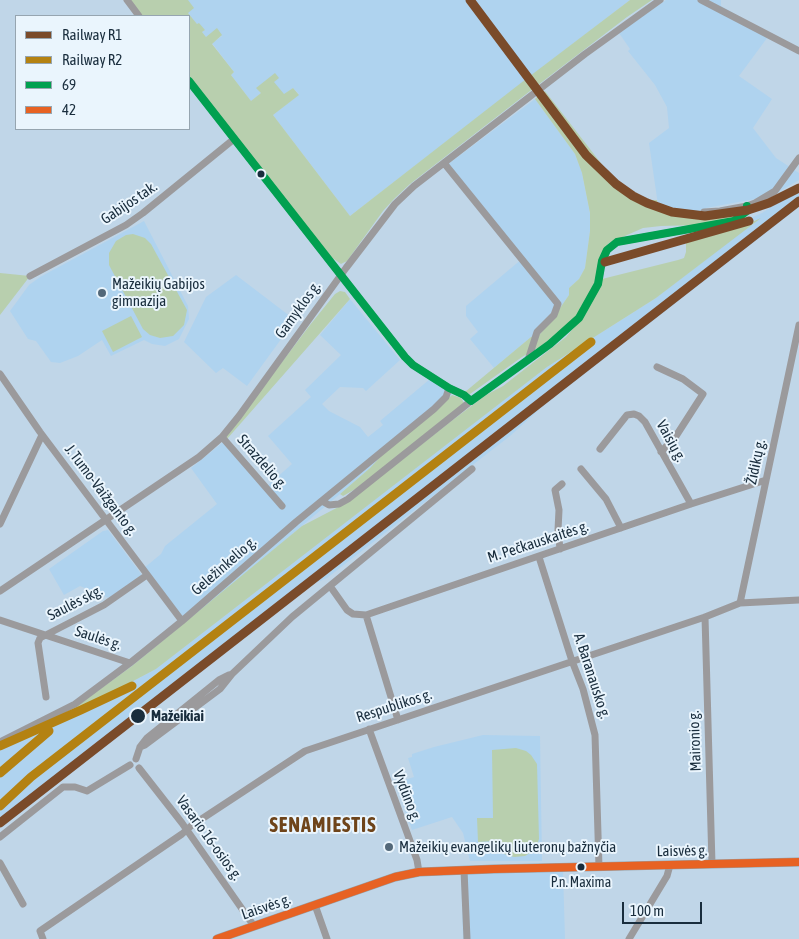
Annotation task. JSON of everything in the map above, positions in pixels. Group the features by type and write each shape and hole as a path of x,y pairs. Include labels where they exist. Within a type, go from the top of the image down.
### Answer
{"main road":[{"name":"Laisvės g.","path":"217,939 395,877 419,872 799,862"}],"street":[{"path":"126,0 138,15"},
{"name":"Gamyklos g.","path":"0,591 199,457 222,437 395,204 414,186 585,54 660,0"},
{"path":"701,0 799,51"},
{"path":"190,83 404,357 413,365 471,401"},
{"name":"Gabijos tak.","path":"30,276 126,225 234,139"},
{"path":"704,212 748,206 775,191 799,158"},
{"path":"444,163 558,304 554,315 537,332 527,360"},
{"path":"322,501 329,505 339,504 348,500 471,401 550,344 579,318 598,284 602,260 607,250 617,242 734,221 748,210 748,206"},
{"name":"Židikų g.","path":"740,603 799,325"},
{"path":"656,367 683,379 703,394 676,436 661,452"},
{"name":"J. Tumo-Vaižganto g.","path":"0,374 42,435 182,621"},
{"name":"Geležinkelio g.","path":"0,742 75,704 130,663 434,409 446,397 449,388"},
{"name":"Vaisių g.","path":"600,449 627,415 634,414 645,422 691,504"},
{"path":"0,524 42,435"},
{"name":"Strazdelio g.","path":"222,437 282,506"},
{"path":"0,837 63,787 75,787 87,791 133,762 140,747 147,738 219,680 232,674 292,618 472,469"},
{"path":"581,469 606,499 621,528"},
{"name":"M. Pečkauskaitės g.","path":"366,615 488,572 539,557 766,480"},
{"path":"560,549 558,530 560,510 555,490 562,484"},
{"name":"A. Baranausko g.","path":"539,557 572,662 583,689 595,734 599,867"},
{"name":"Saulės skg.","path":"46,697 38,643 40,638 104,605 147,575"},
{"path":"330,586 347,610 353,614 366,615 398,720"},
{"name":"Respublikos g.","path":"44,939 40,931 305,750 706,617 740,603 799,600"},
{"name":"Maironio g.","path":"706,617 712,864"},
{"name":"Saulės g.","path":"0,620 130,663"},
{"name":"Vydūno g.","path":"369,729 417,860 419,872"},
{"name":"Vasario 16-osios g.","path":"133,762 134,769 139,768 187,830 254,926"},
{"path":"0,863 23,904"},
{"path":"629,939 667,876 670,865"},
{"path":"464,870 467,939"},
{"path":"315,905 327,939"}],"shaded area":[{"path":"188,0 630,0 350,216 273,115 299,94 293,88 284,95 257,88 261,93 251,101 231,75 234,72 212,43 222,36 206,37 202,32 205,30 188,13"},
{"path":"666,0 721,0 721,6 770,34 739,76 772,99 753,128 776,158 799,173 799,180 772,196 706,208 705,214 741,210 742,212 704,217 686,216 661,210 637,200 610,182 595,168 539,95 543,93 602,169 634,194 658,205 649,143 669,128 667,107 655,85 628,51 630,49 619,33"},
{"path":"535,99 575,154 582,173 590,213 590,231 585,268 579,279 569,288 569,295 540,334 531,337 494,368 470,339 478,332 466,316 466,306 523,258 447,165"},
{"path":"799,184 799,207 542,407 510,436 327,578 313,584 183,685 181,683 0,826 0,744 103,697 156,669 547,367 656,298 757,219 739,228 604,264 603,261 737,224 762,213 777,203 758,210 757,206 782,196"},
{"name":"Mažeikių Gabijos gimnazija","path":"144,221 188,306 189,319 179,339 165,346 152,344 144,340 111,356 102,340 78,356 60,363 51,362 36,341 28,339 10,311 29,285 40,277"},
{"path":"236,275 295,320 247,386 223,368 216,373 184,342 206,297"},
{"path":"350,299 400,360 366,391 363,388 340,387 322,404 329,411 360,427 368,437 383,425 380,421 430,379 452,395 340,494 186,623 144,568 161,554 165,546 217,504 191,468 227,439 267,486 292,464 268,436 311,397 305,390 341,355 320,335"},
{"path":"108,530 142,575 109,598 80,586 64,595 49,569 103,531"},
{"path":"483,735 540,736 542,861 470,861 463,833 452,817 412,830 395,783 414,777 408,758 412,757 412,754 434,747"},
{"path":"563,871 565,939 463,939 461,873"}],"green space":[{"path":"129,0 188,0 194,8 188,13 190,15 141,15"},
{"path":"630,0 652,0 538,85 530,76"},
{"path":"190,15 205,30 202,32 206,37 217,28 222,35 212,44 234,72 231,75 251,101 261,93 256,88 275,73 279,78 274,82 284,94 293,88 299,95 273,115 350,216 526,79 534,88 410,184 383,211 347,261 341,264 331,257 190,77"},
{"path":"545,91 607,171 624,186 648,200 657,200 658,205 634,194 602,169 543,93"},
{"path":"539,95 595,168 610,182 637,200 661,210 686,216 704,217 742,212 737,217 701,225 643,228 609,243 604,249 596,280 579,314 570,324 470,394 465,392 531,337 540,334 569,295 569,288 579,279 585,268 590,231 590,213 582,173 575,154 535,99"},
{"path":"761,218 656,298 547,367 156,669 103,697 70,711 132,666 302,526 348,502 450,422 486,395 503,386 566,337 586,313 602,279 684,258 686,242 739,228"},
{"path":"133,234 145,238 151,244 187,310 184,325 173,336 160,338 150,335 143,329 109,265 109,253 116,241 126,235"},
{"path":"0,273 30,276 0,315"},
{"path":"340,291 345,292 350,299 227,439 226,436 310,325 335,294"},
{"path":"131,316 142,337 113,352 102,331"},
{"path":"452,395 461,398 464,403 359,487 343,496 340,494 383,454"},
{"path":"516,748 526,751 537,764 539,839 537,845 530,853 525,856 514,857 504,854 494,841 478,842 477,818 493,818 492,750"}],"rail line":[{"name":"R1","path":"470,0 586,155 616,184 633,196 672,212 705,216 748,210 769,203 799,188"},
{"name":"R1","path":"0,823 799,201"},
{"name":"R1","path":"605,262 749,221"},
{"name":"R2","path":"0,806 31,777 591,342"},
{"name":"R2","path":"0,746 132,686"},
{"name":"R2","path":"0,773 49,731"}],"transit line":[{"name":"69","path":"190,82 405,357 413,365 471,401 550,344 579,318 598,284 602,261 607,250 617,242 734,221 748,210 747,206"},
{"name":"42","path":"217,939 395,877 419,872 799,862"}],"place":[{"name":"Mažeikių Gabijos gimnazija","path":"102,293"},
{"name":"Mažeikiai","path":"138,716"},
{"name":"Mažeikių evangelikų liuteronų bažnyčia","path":"389,847"},
{"name":"P.n. Maxima","path":"581,867"}],"district":[{"name":"SENAMIESTIS","path":"323,826"}]}
